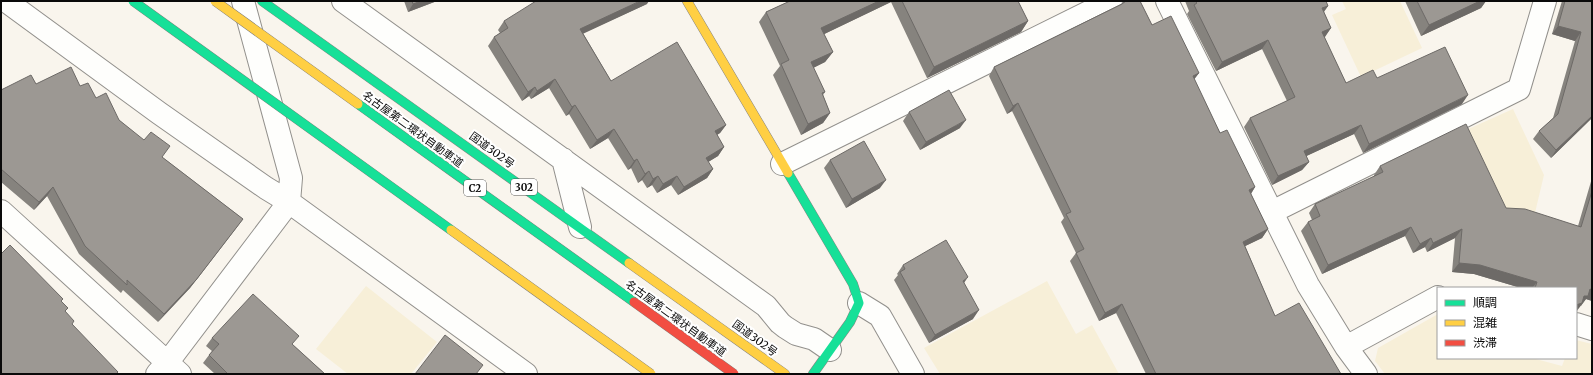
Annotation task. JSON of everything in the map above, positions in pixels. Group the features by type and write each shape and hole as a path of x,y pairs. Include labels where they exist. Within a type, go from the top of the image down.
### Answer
{"main road":[{"path":"133,1 651,374"},
{"name":"名古屋第二環状自動車道","path":"215,1 734,374"},
{"name":"国道302号","path":"262,1 785,374"},
{"path":"687,1 853,284 859,303 850,322 813,374"}],"street":[{"path":"6,1 159,113 288,202 526,374"},
{"path":"1,211 168,370 288,202 291,178 243,1"},
{"path":"343,1 369,9 563,159 766,306 785,327 796,334 814,339 830,350"},
{"path":"782,164 1111,1"},
{"path":"1167,1 1308,285 1346,347 1366,374"},
{"path":"1272,212 1519,89 1545,1"},
{"path":"563,159 580,227"},
{"path":"1346,347 1437,298"},
{"path":"859,303 880,316 914,374"},
{"path":"1577,324 1592,329"}],"shaded area":[{"path":"1342,1 1400,1 1422,48 1361,77 1332,15 1346,9"},
{"path":"1513,109 1544,175 1534,217 1482,209 1464,131"},
{"path":"1047,281 1076,334 1092,325 1119,374 940,374 924,348"},
{"path":"366,286 437,342 411,374 348,374 316,349"},
{"path":"1437,315 1437,359 1536,359 1562,366 1565,359 1577,359 1577,340 1592,344 1592,374 1385,374 1375,361 1378,348"}],"building":[{"path":"412,1 421,1 413,4"},
{"path":"536,1 640,1 580,29 611,81 677,42 726,125 715,131 724,147 706,158 713,169 684,187 677,176 663,184 658,176 653,179 649,171 645,174 637,159 634,161 614,129 597,140 575,105 572,107 555,79 537,91 535,87 528,92 494,37 508,28 504,21"},
{"path":"790,1 879,1 821,28 833,52 811,62 825,92 822,93 830,113 808,124 781,64 789,60 766,12"},
{"path":"902,1 1018,1 1028,21 934,67"},
{"path":"1126,1 1140,1 1152,25 1171,16 1199,73 1193,76 1220,133 1227,130 1255,187 1249,190 1268,229 1243,242 1275,316 1299,303 1341,374 1156,374 1122,304 1105,313 1076,253 1084,249 1066,214 1071,212 1018,103 1013,106 994,67"},
{"path":"1195,1 1326,1 1328,6 1322,8 1331,28 1322,32 1346,83 1373,70 1377,78 1445,47 1468,95 1369,144 1361,125 1304,151 1309,162 1278,176 1250,118 1295,97 1268,40 1222,62 1194,5 1197,3"},
{"path":"1417,1 1480,1 1429,25"},
{"path":"1565,1 1592,1 1592,116 1556,150 1539,131 1558,114 1581,32 1558,26"},
{"path":"71,67 80,86 88,83 96,98 106,93 119,120 144,140 151,132 170,146 162,157 243,219 196,280 164,314 127,280 127,285 85,246 53,187 39,202 1,169 1,90 31,75 36,84"},
{"path":"949,90 966,120 926,142 909,112"},
{"path":"1466,124 1506,208 1525,209 1581,227 1592,191 1592,290 1590,289 1588,296 1584,296 1582,303 1577,305 1577,287 1535,287 1537,282 1480,265 1459,263 1462,229 1433,243 1431,238 1420,244 1411,227 1328,265 1308,222 1320,216 1315,204 1383,172 1380,166"},
{"path":"864,141 886,180 852,199 830,160"},
{"path":"946,240 968,277 963,281 979,310 935,335 900,272 905,269 903,265"},
{"path":"10,245 63,299 61,301 68,308 65,311 74,321 72,324 118,372 116,374 1,374 1,254"},
{"path":"253,294 299,336 292,344 325,374 228,374 209,355 219,344 212,338"},
{"path":"445,335 483,365 476,374 415,374"}],"traffic: fast":[{"path":"133,1 451,230"},
{"path":"262,1 629,263"},
{"path":"358,104 634,302"},
{"path":"788,173 853,284 859,303 850,322 813,374"}],"traffic: slow":[{"path":"215,1 358,104"},
{"path":"687,1 788,173"},
{"path":"451,230 651,374"},
{"path":"629,263 785,374"}],"traffic: jam":[{"path":"634,302 734,374"}]}
